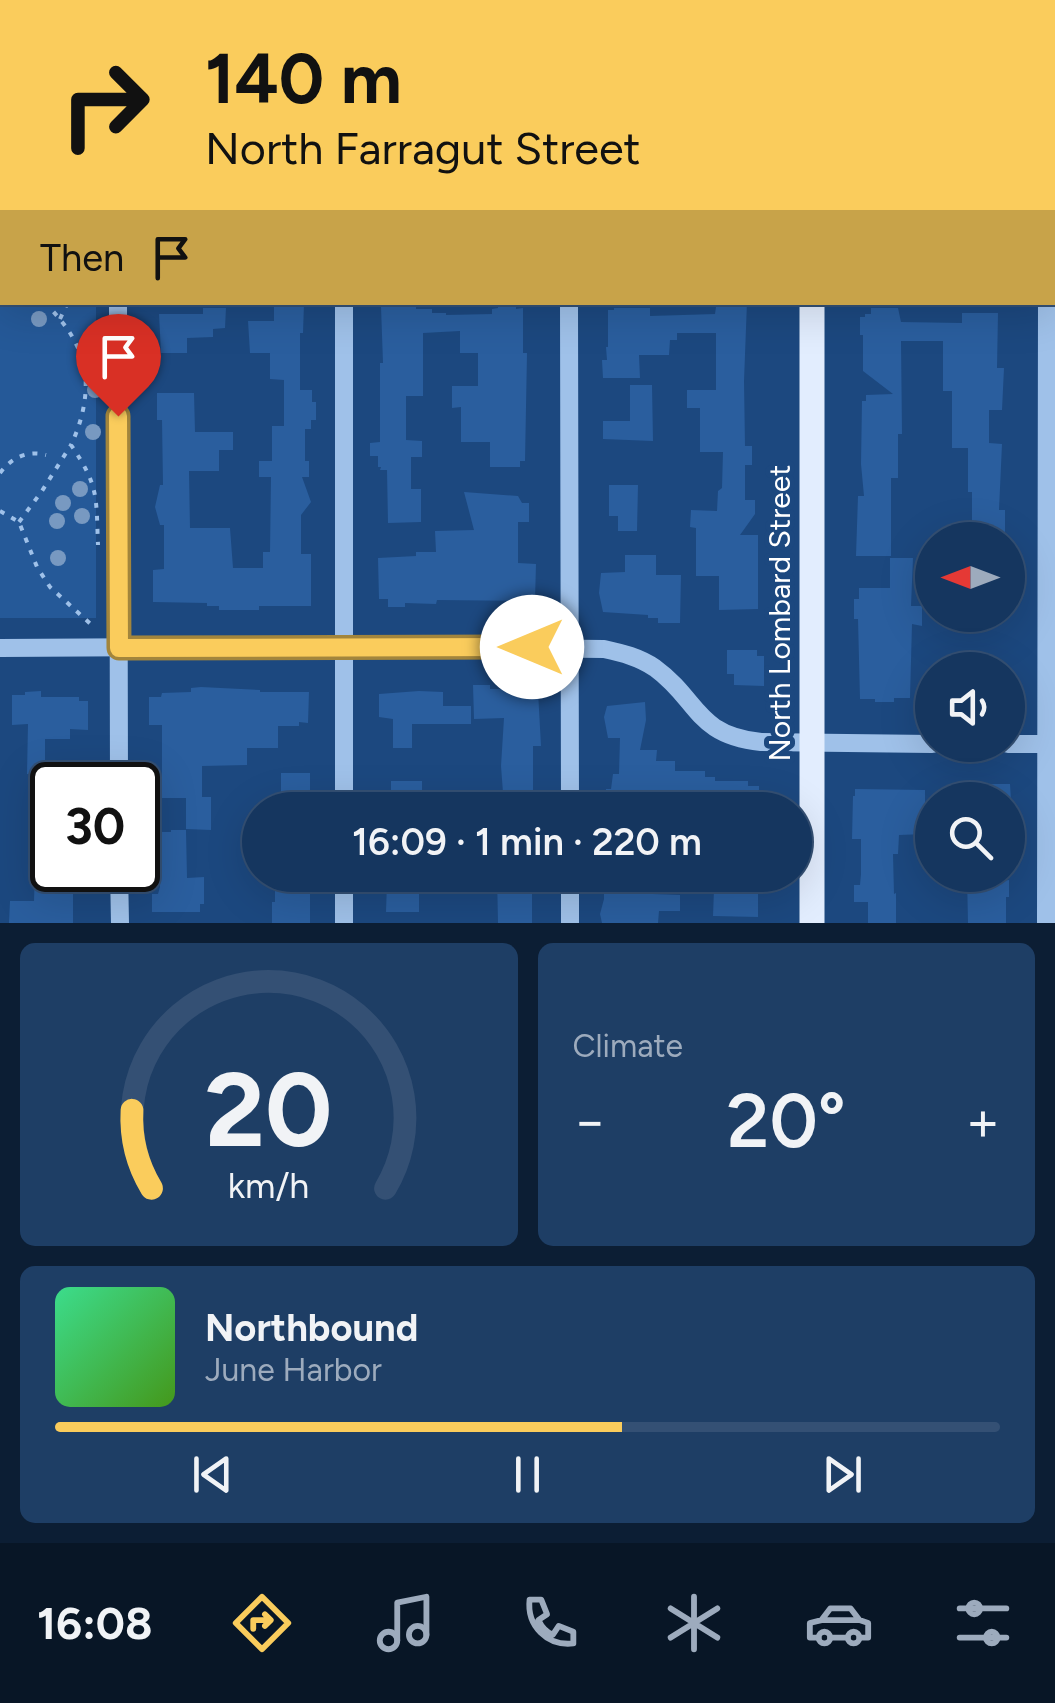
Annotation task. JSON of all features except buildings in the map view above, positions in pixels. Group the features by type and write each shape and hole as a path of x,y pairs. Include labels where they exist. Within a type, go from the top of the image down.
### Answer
{"main road":[{"name":"North Lombard Street","path":"812,305 812,923"}],"street":[{"path":"118,305 119,762"},
{"path":"344,305 344,792"},
{"path":"570,305 570,792"},
{"path":"1046,923 1051,744 1047,305"},
{"path":"0,648 604,649 640,659 657,669 706,722 741,740 915,744"},
{"path":"1025,744 1051,744"},
{"path":"120,892 120,923"},
{"path":"344,892 344,923"},
{"path":"570,892 570,923"}],"path":[{"path":"19,522 70,445 83,415 85,383 79,350 48,305"},
{"path":"60,319 67,305"},
{"path":"70,445 86,467 96,492 98,555"},
{"path":"0,473 12,460 26,454 46,455"},
{"path":"0,511 19,522 37,567 50,587 97,630 98,613"}],"shaded area":[{"path":"0,305 96,305 96,618 0,618"}],"route":[{"path":"118,416 119,648 532,647"}]}
